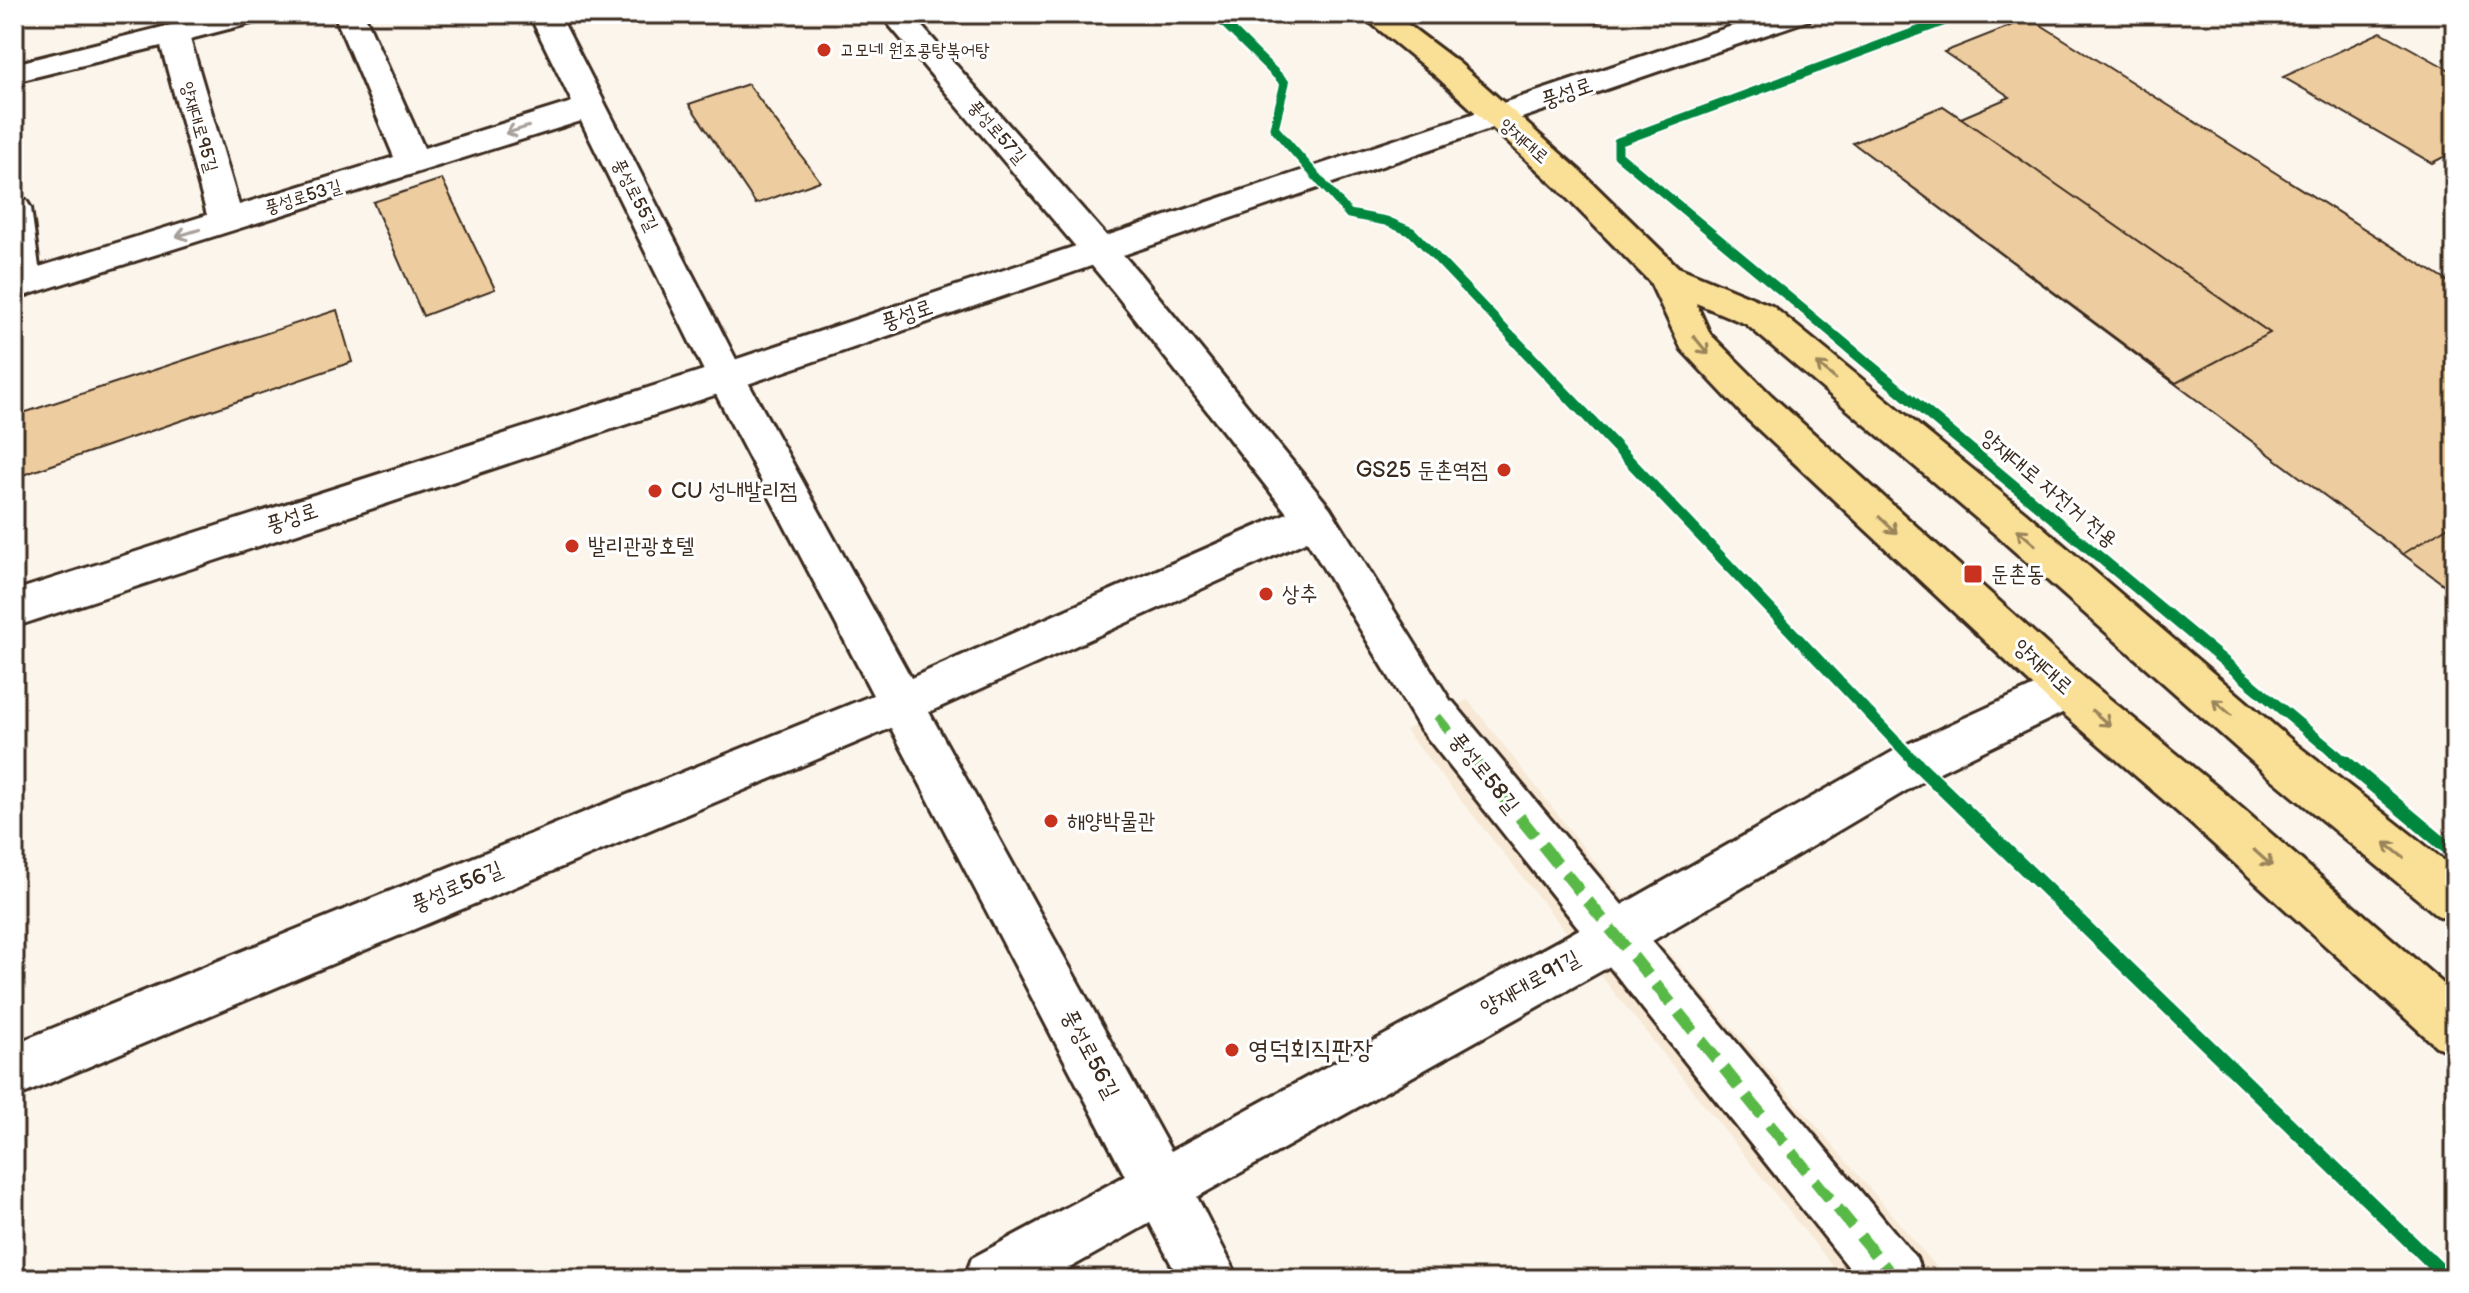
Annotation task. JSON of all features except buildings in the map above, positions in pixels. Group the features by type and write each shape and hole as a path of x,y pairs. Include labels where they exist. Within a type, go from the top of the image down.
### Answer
{"main road":[{"name":"양재대로","path":"1375,14 1448,70 1567,178 1665,276 1695,341 1757,405 2067,690 2205,806 2455,1028"},
{"name":"양재대로","path":"1665,276 1759,315 2010,523 2281,759 2455,899"}],"street":[{"path":"111,14 117,47"},
{"path":"14,73 252,14"},
{"path":"349,14 413,162"},
{"name":"풍성로55길","path":"544,14 726,377"},
{"name":"풍성로57길","path":"895,14 1099,249"},
{"name":"풍성로","path":"14,609 726,377 1798,14"},
{"name":"양재대로95길","path":"173,33 226,221"},
{"name":"풍성로53길","path":"19,286 591,107"},
{"path":"14,208 19,286"},
{"name":"풍성로58길","path":"1099,249 1315,519 1437,716 1895,1279"},
{"name":"풍성로56길","path":"726,377 1210,1279"},
{"name":"풍성로56길","path":"14,1071 900,704 1315,519"},
{"name":"양재대로91길","path":"993,1279 1615,936 1915,762 2067,690"}],"shaded area":[{"path":"1468,700 1641,921 1947,1279 1843,1279 1405,730"}],"marked path":[{"path":"1437,716 1895,1279"}],"cycle path":[{"path":"1215,14 1285,83 1274,128 1349,214 1386,221 1412,232 1915,762 2449,1279"},
{"name":"양재대로 자전거 전용","path":"1964,14 1618,142 1618,155 2455,854"}],"place":[{"name":"고모네 원조콩탕북어탕","path":"824,50"},
{"name":"GS25 둔촌역점","path":"1504,470"},
{"name":"CU 성내발리점","path":"655,491"},
{"name":"발리관광호텔","path":"572,546"},
{"name":"둔촌동","path":"1973,574"},
{"name":"상추","path":"1266,594"},
{"name":"해양박물관","path":"1051,821"},
{"name":"영덕회직판장","path":"1232,1050"}]}
